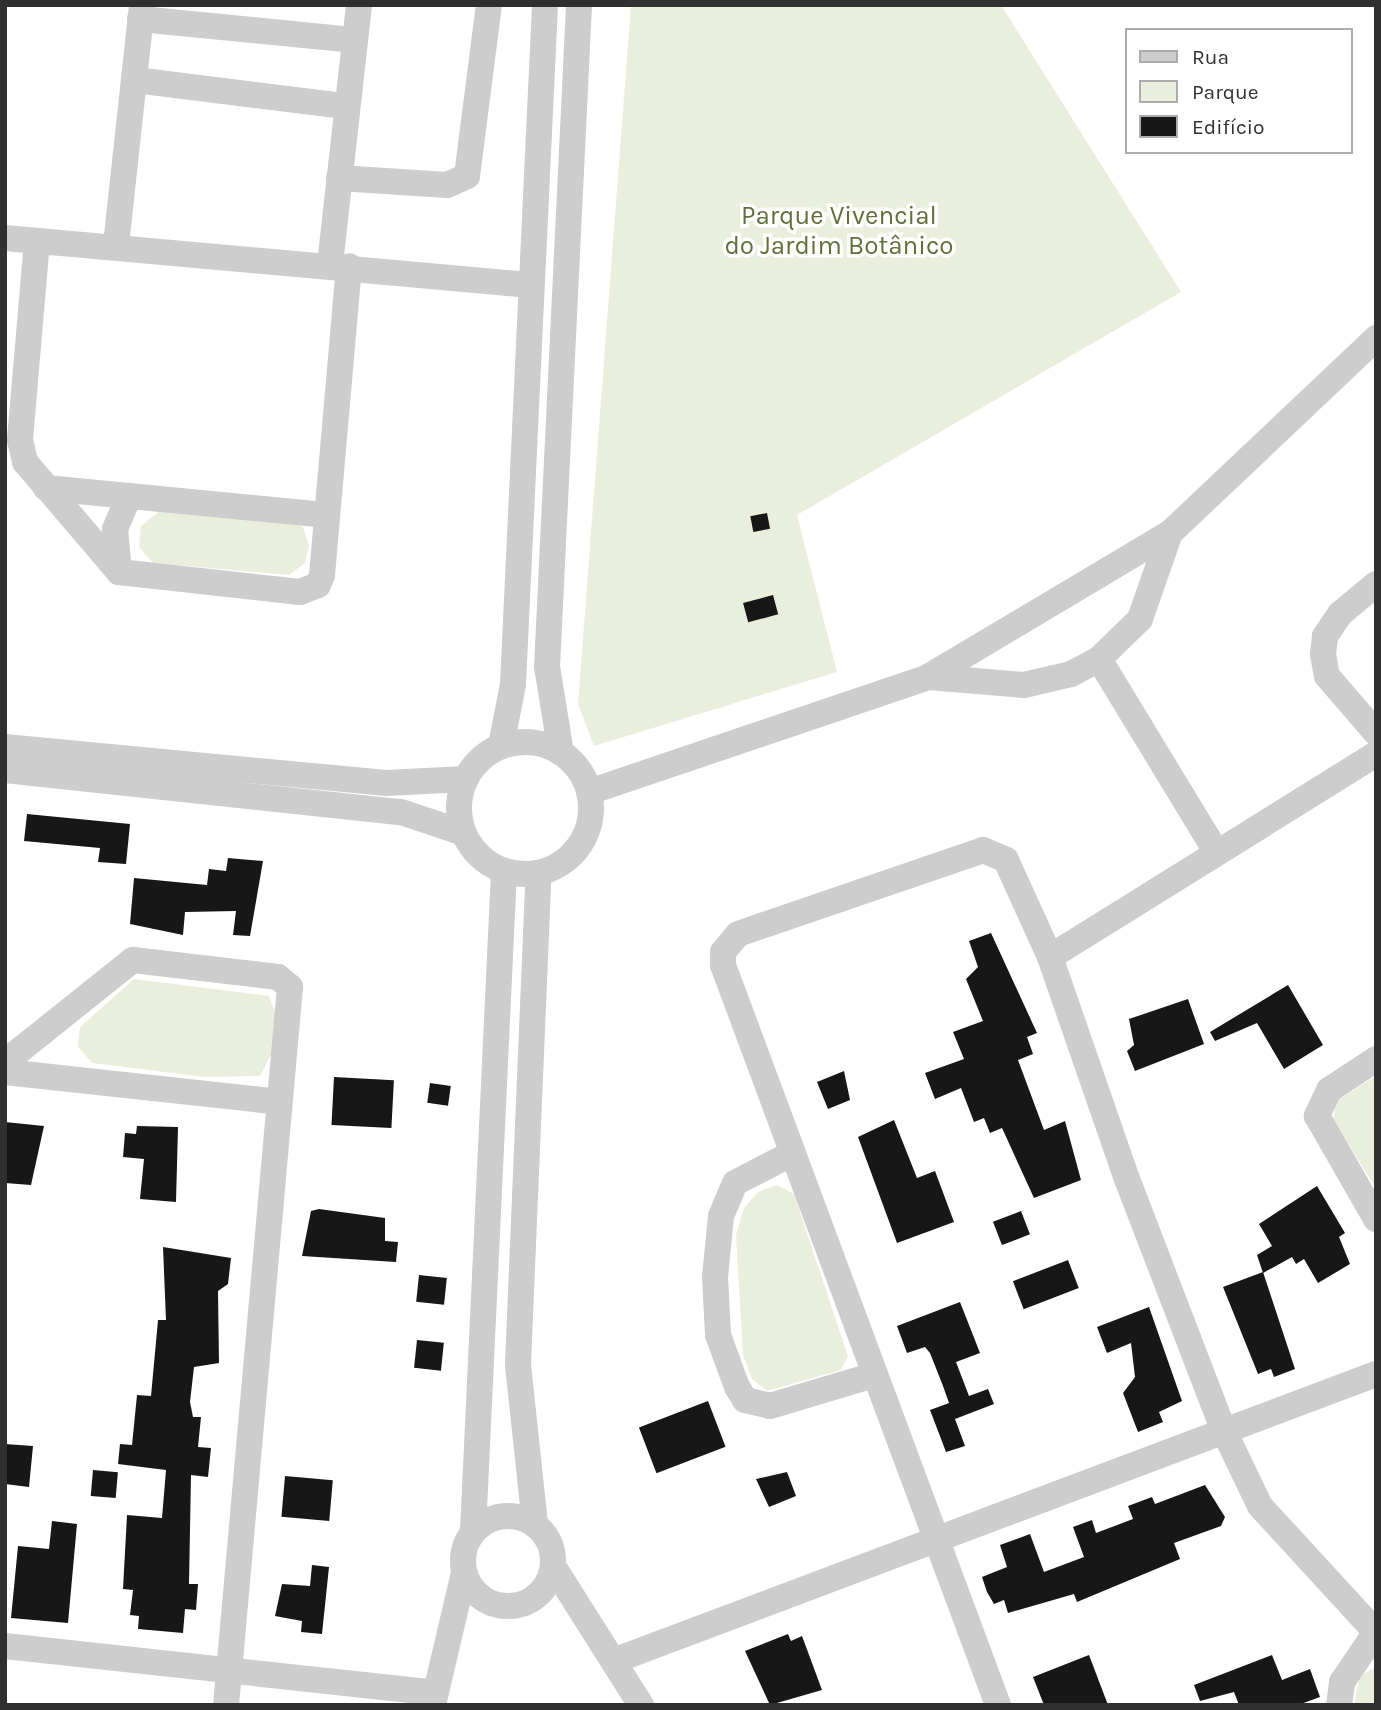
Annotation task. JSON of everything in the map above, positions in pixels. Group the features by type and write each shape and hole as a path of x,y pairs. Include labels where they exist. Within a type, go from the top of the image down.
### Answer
{"street":[{"path":"37,241 20,448 46,488 120,572 135,579 310,590 322,575 339,265 340,178 345,106 359,5"},
{"path":"340,178 447,186 467,176 489,5"},
{"path":"545,5 513,684 501,747 466,779 459,815 464,833 473,849 504,871 538,873 558,866 586,834 589,792 561,753 547,667 579,5"},
{"path":"116,245 141,12 355,40"},
{"path":"135,80 345,106"},
{"path":"5,238 116,245 530,285"},
{"path":"589,792 928,677 1170,533 1376,338"},
{"path":"46,488 326,515"},
{"path":"120,572 115,528 130,496"},
{"path":"928,677 1024,685 1071,674 1099,659 1140,619 1170,533"},
{"path":"1376,584 1340,614 1325,636 1323,654 1327,676 1376,733"},
{"path":"1099,659 1215,850"},
{"path":"501,747 542,744 561,753"},
{"path":"5,747 386,783 466,779"},
{"path":"1050,957 1215,850 1376,754"},
{"path":"5,770 401,812 464,833"},
{"path":"998,1705 793,1153 725,979 723,952 738,934 971,852 992,850 1006,860 1050,957 1223,1429 1277,1531 1376,1632 1342,1682 1339,1705"},
{"path":"5,1646 230,1669 434,1699 473,1531 504,871"},
{"path":"464,1573 485,1601 520,1605 548,1583 553,1566 552,1550 535,1524 518,1364 538,873"},
{"path":"5,1062 128,961 278,977 291,996 278,1102 226,1705"},
{"path":"1376,1059 1329,1090 1317,1116 1376,1219"},
{"path":"5,1072 278,1102"},
{"path":"793,1153 735,1183 721,1216 715,1277 718,1335 737,1387 745,1399 770,1406 874,1375"},
{"path":"616,1660 1223,1429 1376,1374"},
{"path":"473,1531 503,1515 535,1524"},
{"path":"553,1566 616,1660 641,1705"}],"green space":[{"name":"Parque Vivencial do Jardim Botânico","path":"631,5 1001,5 1181,292 797,515 837,672 594,746 578,704"},
{"path":"161,510 290,522 303,527 309,546 305,563 289,575 153,563 139,547 141,526"},
{"path":"134,979 269,996 276,1015 273,1051 260,1076 205,1077 92,1063 78,1047 80,1027"},
{"path":"1376,1076 1376,1189 1334,1120 1335,1102"},
{"path":"777,1185 794,1194 848,1356 841,1370 767,1391 752,1379 743,1355 736,1235 744,1208 758,1192"},
{"path":"1376,1667 1376,1705 1354,1705 1360,1676"}],"building":[{"path":"767,513 770,529 753,532 750,516"},
{"path":"773,595 778,614 748,622 743,603"},
{"path":"27,814 130,824 126,864 98,862 100,848 24,841"},
{"path":"228,858 263,861 250,936 233,935 236,911 185,912 183,935 130,924 134,878 207,885 209,869 226,871"},
{"path":"991,933 1037,1033 1027,1037 1033,1054 1018,1060 1044,1130 1065,1121 1081,1180 1034,1198 1002,1128 990,1133 984,1118 974,1122 961,1088 935,1099 925,1073 964,1059 953,1032 983,1021 966,979 978,967 969,941"},
{"path":"1288,985 1323,1045 1284,1069 1257,1023 1215,1041 1210,1032"},
{"path":"1188,999 1204,1044 1135,1071 1127,1051 1134,1045 1129,1019"},
{"path":"844,1071 850,1100 828,1109 817,1082"},
{"path":"334,1077 394,1080 391,1128 331,1125"},
{"path":"430,1083 451,1086 448,1106 427,1103"},
{"path":"894,1120 917,1178 935,1171 954,1222 897,1243 858,1137"},
{"path":"5,1122 44,1126 31,1185 5,1183"},
{"path":"137,1126 178,1127 176,1202 140,1199 144,1159 123,1157 125,1133 136,1134"},
{"path":"1317,1186 1345,1233 1339,1237 1350,1264 1318,1283 1304,1259 1296,1264 1292,1257 1263,1273 1257,1255 1272,1246 1259,1224"},
{"path":"319,1209 385,1218 385,1241 398,1242 396,1262 302,1256 311,1211"},
{"path":"1021,1211 1030,1234 1002,1245 993,1222"},
{"path":"163,1247 231,1258 228,1284 218,1291 219,1363 194,1367 190,1402 193,1417 201,1417 198,1447 211,1448 208,1477 191,1475 189,1584 198,1584 196,1610 185,1609 183,1633 138,1629 139,1616 130,1615 133,1590 123,1589 127,1515 162,1518 166,1470 118,1464 120,1444 132,1445 137,1395 151,1396 158,1320 166,1320"},
{"path":"1068,1260 1079,1288 1024,1309 1013,1281"},
{"path":"1263,1272 1295,1369 1274,1377 1271,1369 1258,1374 1223,1287"},
{"path":"419,1275 447,1278 444,1305 416,1302"},
{"path":"960,1302 980,1353 956,1362 969,1396 988,1389 994,1404 955,1419 965,1446 946,1452 930,1410 949,1403 943,1386 930,1353 925,1347 907,1353 897,1326"},
{"path":"1149,1307 1182,1401 1159,1412 1163,1422 1138,1432 1123,1393 1135,1377 1131,1343 1107,1353 1097,1327"},
{"path":"417,1340 444,1343 441,1371 414,1368"},
{"path":"708,1401 726,1447 656,1473 639,1428"},
{"path":"5,1444 33,1446 29,1487 5,1484"},
{"path":"93,1470 118,1472 116,1498 91,1496"},
{"path":"787,1472 796,1496 769,1507 756,1479"},
{"path":"285,1476 333,1480 329,1521 281,1517"},
{"path":"1205,1485 1225,1517 1221,1526 1174,1543 1180,1559 1077,1602 1074,1594 1008,1613 1004,1600 994,1604 987,1592 982,1577 1007,1567 1000,1545 1030,1534 1044,1572 1084,1557 1073,1527 1092,1520 1096,1533 1133,1519 1128,1506 1152,1497 1155,1504"},
{"path":"52,1521 77,1524 68,1623 11,1618 18,1546 49,1549"},
{"path":"312,1565 329,1567 322,1634 301,1632 302,1621 275,1616 282,1584 310,1586"},
{"path":"788,1634 791,1641 802,1636 822,1690 770,1705 745,1651"},
{"path":"1089,1655 1108,1705 1044,1705 1033,1677"},
{"path":"1272,1655 1282,1680 1310,1669 1320,1697 1298,1705 1239,1705 1234,1692 1200,1701 1194,1685"}]}
